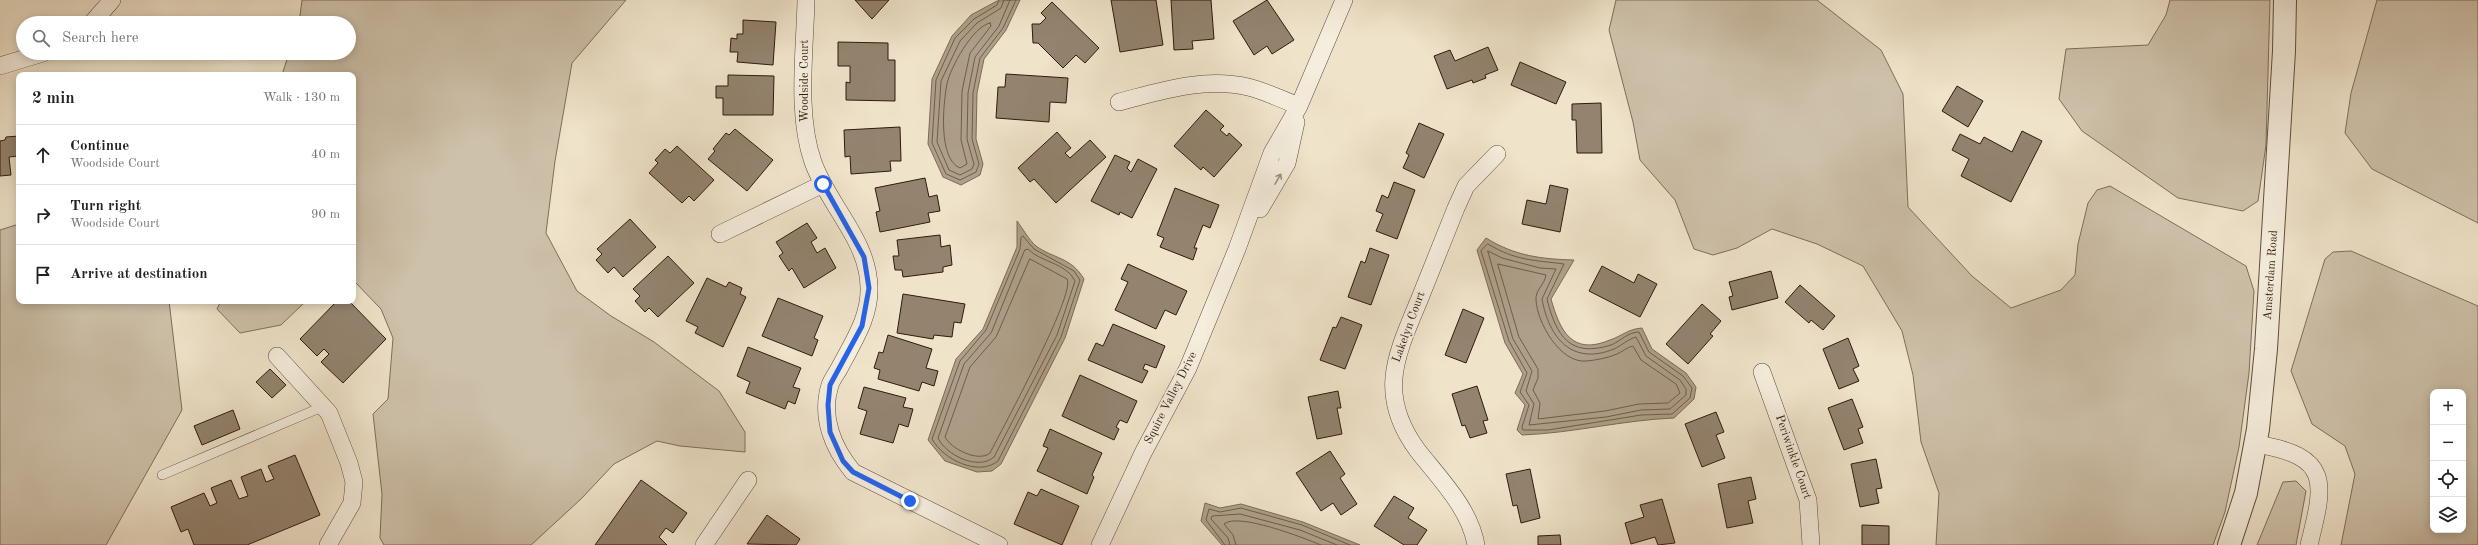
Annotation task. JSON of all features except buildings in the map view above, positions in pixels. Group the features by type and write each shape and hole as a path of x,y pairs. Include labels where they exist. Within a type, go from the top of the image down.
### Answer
{"street":[{"path":"98,16 112,0"},
{"name":"Woodside Court","path":"806,0 803,118 813,163 823,184 864,257 869,288 862,326 830,385 828,405 830,432 843,461 853,472 999,545"},
{"name":"Squire Valley Drive","path":"1100,545 1143,452 1188,368 1237,249 1272,153 1299,106 1344,0"},
{"name":"Amsterdam Road","path":"2229,545 2246,493 2256,444 2266,349 2284,51 2285,0"},
{"path":"0,66 20,60"},
{"path":"1119,102 1182,85 1215,82 1248,87 1299,106"},
{"name":"Lakelyn Court","path":"1476,545 1465,513 1409,438 1400,421 1393,386 1397,353 1456,208 1466,186 1497,154"},
{"path":"720,234 823,184"},
{"path":"277,356 329,413 349,463 354,482 352,503 328,545"},
{"name":"Periwinkle Court","path":"1762,372 1808,500 1811,545"},
{"path":"2256,444 2288,452 2312,466 2319,480 2320,492 2310,545"},
{"path":"704,545 748,480"}],"lane":[{"path":"162,475 322,407"}],"shaded area":[{"path":"302,0 626,0 572,63 555,161 546,233 577,291 611,316 654,342 719,391 745,432 745,452 680,446 657,441 614,464 581,499 531,545 384,545 380,538 382,494 373,414 388,399 393,338 381,309 356,283 356,72 283,72 287,60 356,60 356,16 300,16"},
{"path":"1616,0 1817,0 1881,50 1903,94 1908,207 1972,276 2011,308 2061,290 2075,275 2078,244 2088,203 2097,190 2110,186 2246,266 2254,291 2249,373 2239,447 2225,512 2213,545 1936,545 1939,493 1921,442 1913,375 1902,331 1863,266 1817,244 1772,229 1737,248 1713,255 1694,249 1675,200 1640,160 1633,122 1609,30"},
{"path":"2170,0 2270,0 2266,145 2258,201 2243,211 2178,198 2082,131 2059,99 2066,49 2148,45 2166,15"},
{"path":"2377,0 2478,0 2478,223 2372,169 2345,133 2351,93"},
{"path":"16,225 16,304 169,304 182,410 106,545 0,545 0,230"},
{"path":"2351,251 2478,306 2478,545 2341,545 2355,474 2345,446 2312,424 2291,371 2325,259 2333,252"},
{"path":"220,304 303,304 281,325 240,333 217,309"},
{"path":"2296,481 2306,491 2296,545 2257,545 2283,482"}],"water":[{"path":"1020,0 1006,30 984,59 977,93 976,139 983,164 980,175 961,185 943,177 928,144 932,79 952,36 971,15 997,1"},
{"path":"1017,221 1028,238 1036,246 1074,266 1084,279 1065,338 1001,464 992,471 977,472 945,461 928,440 956,359 983,329 1017,247"},
{"path":"1486,238 1518,253 1550,259 1574,260 1551,299 1559,321 1570,338 1586,345 1597,344 1642,328 1652,349 1686,373 1696,387 1694,399 1674,418 1636,421 1561,432 1522,435 1517,430 1525,405 1515,393 1523,374 1505,343 1477,250"},
{"path":"1205,503 1220,508 1241,504 1303,522 1360,545 1222,545 1201,521"}],"route":[{"path":"823,184 864,257 868,274 869,288 868,301 862,326 830,385 828,405 830,432 843,461 853,472 910,501"}]}
